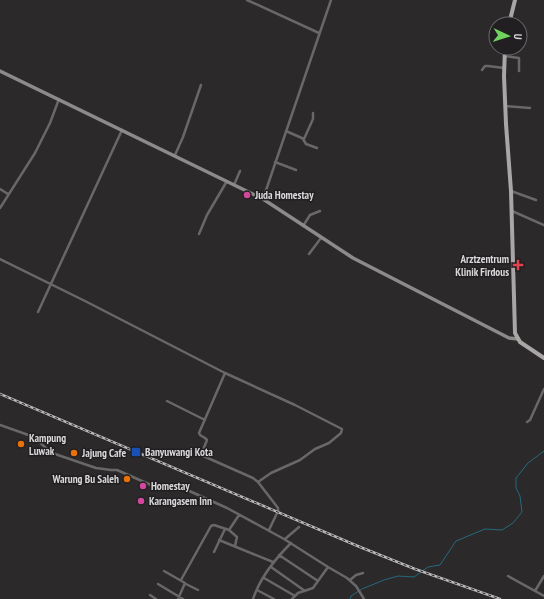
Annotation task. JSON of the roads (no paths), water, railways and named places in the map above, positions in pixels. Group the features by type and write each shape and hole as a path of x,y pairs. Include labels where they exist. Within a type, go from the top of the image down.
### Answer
{"main road":[{"path":"511,16 515,0"},
{"path":"504,56 505,106 511,191 515,333 518,339 525,346 544,358"}],"street":[{"path":"248,0 319,33"},
{"path":"263,199 331,0"},
{"path":"504,56 519,58 519,71"},
{"path":"482,70 488,66 504,68"},
{"path":"0,71 263,199 353,258 509,338 518,339"},
{"path":"175,155 184,137 201,85"},
{"path":"0,208 35,153 50,123 59,99"},
{"path":"505,106 530,108"},
{"path":"303,139 313,119 313,113"},
{"path":"38,312 122,130"},
{"path":"286,131 303,139 306,144 317,148"},
{"path":"275,162 296,170"},
{"path":"234,185 240,171"},
{"path":"199,234 207,215 227,181"},
{"path":"0,189 8,194"},
{"path":"511,191 536,200"},
{"path":"303,226 310,216 320,211"},
{"path":"511,211 544,225"},
{"path":"309,254 321,238"},
{"path":"0,259 225,373 295,404 342,429 341,434 329,443 315,449 300,460 271,473 258,482"},
{"path":"225,373 199,433 206,438 201,456 253,478 258,482 278,510 269,530"},
{"path":"528,422 544,389"},
{"path":"167,401 205,420"},
{"path":"0,425 31,435 48,450 55,454 96,468 117,470 156,486 185,489 217,503 285,539 350,580 361,592 364,599"},
{"path":"229,530 240,515"},
{"path":"181,580 211,526 214,525 229,530 237,537 235,546"},
{"path":"285,539 299,527"},
{"path":"214,552 225,529"},
{"path":"220,540 273,562"},
{"path":"253,599 273,562 291,543"},
{"path":"279,555 318,581"},
{"path":"271,566 306,591"},
{"path":"292,599 300,592 313,588 328,567"},
{"path":"164,571 198,590"},
{"path":"350,580 356,575 362,573"},
{"path":"508,576 544,596"},
{"path":"535,592 544,576"},
{"path":"264,578 295,596"},
{"path":"158,584 178,598 183,599"},
{"path":"178,598 186,584"},
{"path":"257,590 274,599"},
{"path":"150,595 156,599"}],"waterway":[{"path":"350,599 351,596 362,589 384,580 398,576 414,577 428,567 440,565 456,541 485,529 502,530 513,523 522,512 520,496 516,488 516,478 528,463 544,451"}],"railway":[{"path":"0,394 360,547 415,569 500,599"}],"place":[{"name":"Juda Homestay","path":"247,195"},
{"name":"Arztzentrum Klinik Firdous","path":"518,265"},
{"name":"Kampung Luwak","path":"21,444"},
{"name":"Banyuwangi Kota","path":"136,452"},
{"name":"Jajung Cafe","path":"74,453"},
{"name":"Warung Bu Saleh","path":"127,479"},
{"name":"Homestay","path":"143,486"},
{"name":"Karangasem Inn","path":"141,501"}]}
